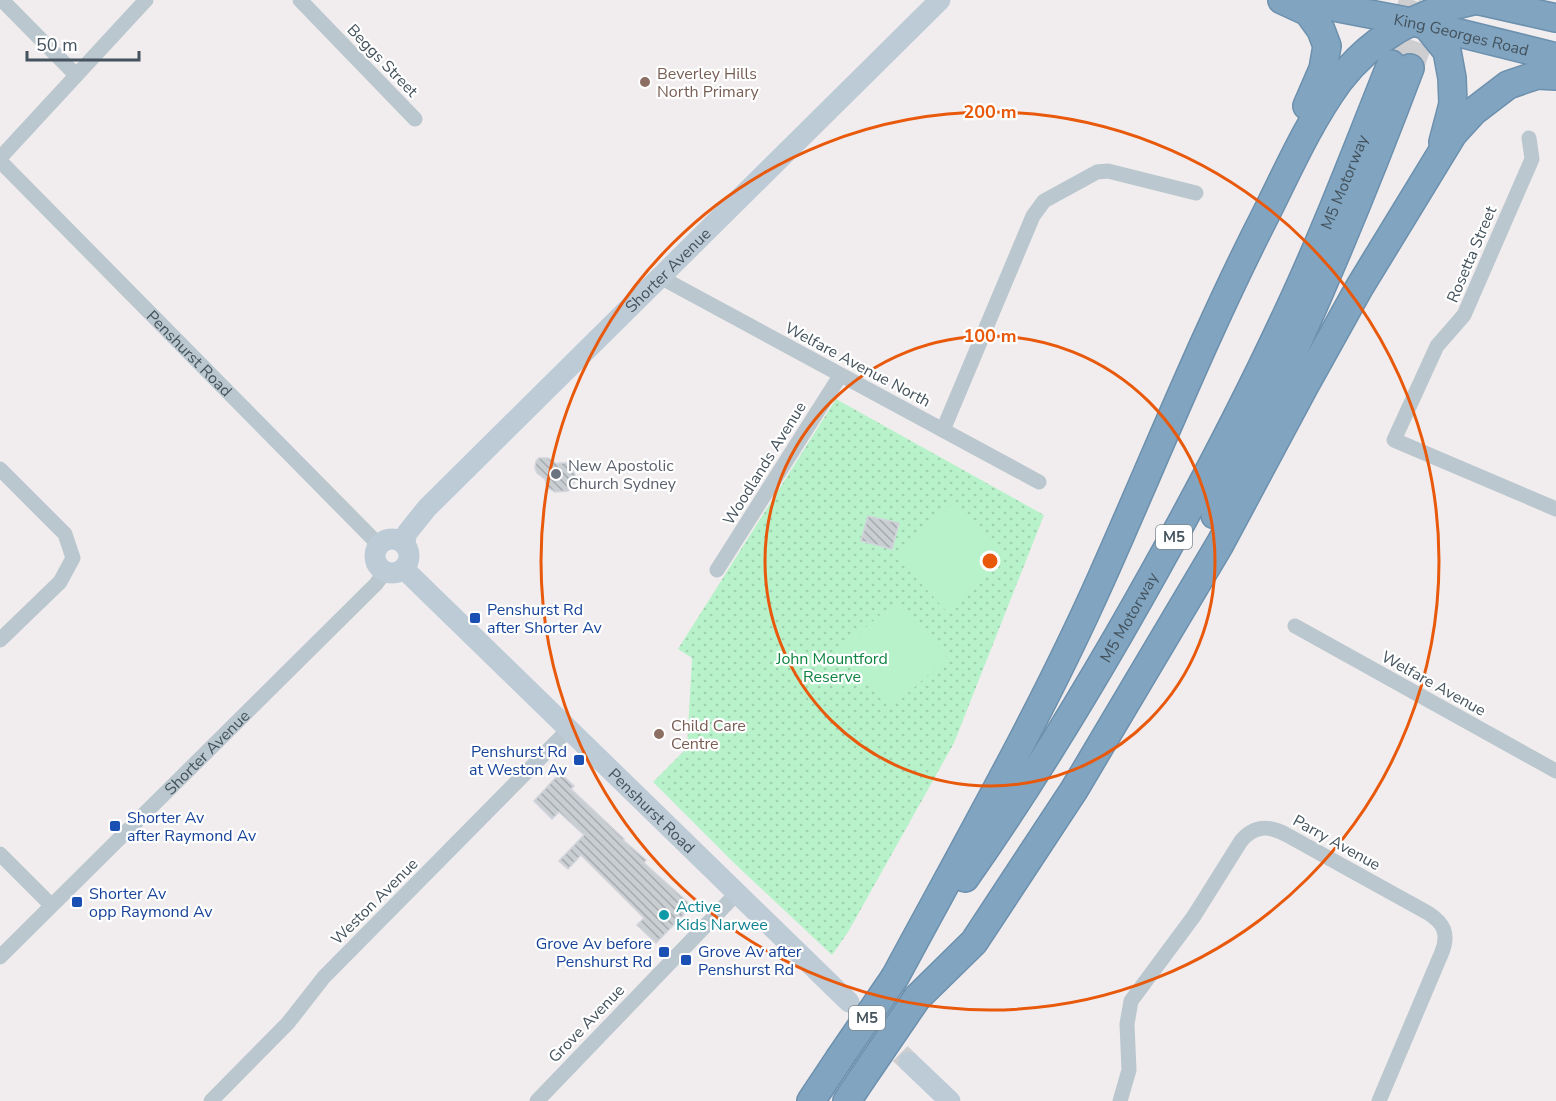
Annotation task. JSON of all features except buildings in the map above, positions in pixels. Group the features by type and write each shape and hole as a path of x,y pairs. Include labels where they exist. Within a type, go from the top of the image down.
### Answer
{"highway":[{"path":"895,977 1028,731 1091,600 1323,69 1327,46 1321,30 1308,12 1282,0"},
{"path":"1297,0 1361,11 1416,10 1452,14 1556,38"},
{"path":"1232,281 1313,120 1340,80 1378,42 1416,10 1476,0 1556,17"},
{"path":"1545,0 1556,17"},
{"path":"1416,10 1447,51 1452,78 1453,104 1448,129 1436,160"},
{"name":"King Georges Road","path":"1416,10 1556,57"},
{"name":"M5 Motorway","path":"811,1101 983,853 1045,759 1162,560 1289,311 1400,66 1366,186 1295,352 1212,521 1143,646 1096,722 917,998 854,1090"},
{"path":"1436,160 1453,134 1474,111 1508,85 1537,75 1556,76"},
{"name":"M5","path":"917,998 974,942 1074,790 1220,544 1359,288 1436,160"}],"street":[{"path":"2,0 76,75"},
{"name":"Penshurst Road","path":"146,0 0,159 379,545"},
{"name":"Beggs Street","path":"300,0 415,119"},
{"name":"Shorter Avenue","path":"404,544 407,533 427,508 940,0"},
{"name":"Rosetta Street","path":"1530,138 1532,159 1464,315 1437,346 1394,440 1556,509"},
{"path":"943,430 1033,216 1044,201 1097,172 1108,171 1196,193"},
{"name":"Welfare Avenue North","path":"660,277 1039,482"},
{"name":"Woodlands Avenue","path":"717,570 840,376"},
{"path":"0,469 65,534 73,558 60,582 0,640"},
{"path":"395,539 404,544 410,554 410,560 394,571 377,565 375,554 379,545 395,539"},
{"name":"Penshurst Road","path":"394,571 568,730 849,1002"},
{"name":"Shorter Avenue","path":"0,957 368,592 394,571"},
{"name":"Welfare Avenue","path":"1295,626 1556,771"},
{"name":"Weston Avenue","path":"211,1101 288,1023 324,977 568,730"},
{"name":"Parry Avenue","path":"1120,1101 1129,1070 1127,1024 1131,1001 1194,916 1246,834 1253,830 1269,828 1287,835 1428,913 1443,926 1446,938 1442,952 1379,1101"},
{"path":"0,854 51,905"},
{"name":"Grove Avenue","path":"537,1101 737,893"},
{"path":"909,1062 950,1101"}],"green space":[{"name":"John Mountford Reserve","path":"836,399 1044,515 954,743 848,932 832,955 734,863 653,782 687,748 692,658 678,649"},
{"path":"954,503 1005,560 947,612 896,556"},
{"path":"897,600 947,658 890,709 839,651"}],"tunnel":[{"path":"1391,64 1413,0"},
{"path":"1410,68 1432,4"},
{"path":"856,1010 909,1062"}],"place":[{"name":"Beverley Hills North Primary","path":"645,82"},
{"name":"New Apostolic Church Sydney","path":"556,474"},
{"name":"Penshurst Rd after Shorter Av","path":"475,618"},
{"name":"Child Care Centre","path":"659,734"},
{"name":"Penshurst Rd at Weston Av","path":"579,760"},
{"name":"Shorter Av after Raymond Av","path":"115,826"},
{"name":"Shorter Av opp Raymond Av","path":"77,902"},
{"name":"Active Kids Narwee","path":"664,915"},
{"name":"Grove Av before Penshurst Rd","path":"664,952"},
{"name":"Grove Av after Penshurst Rd","path":"686,960"}]}
